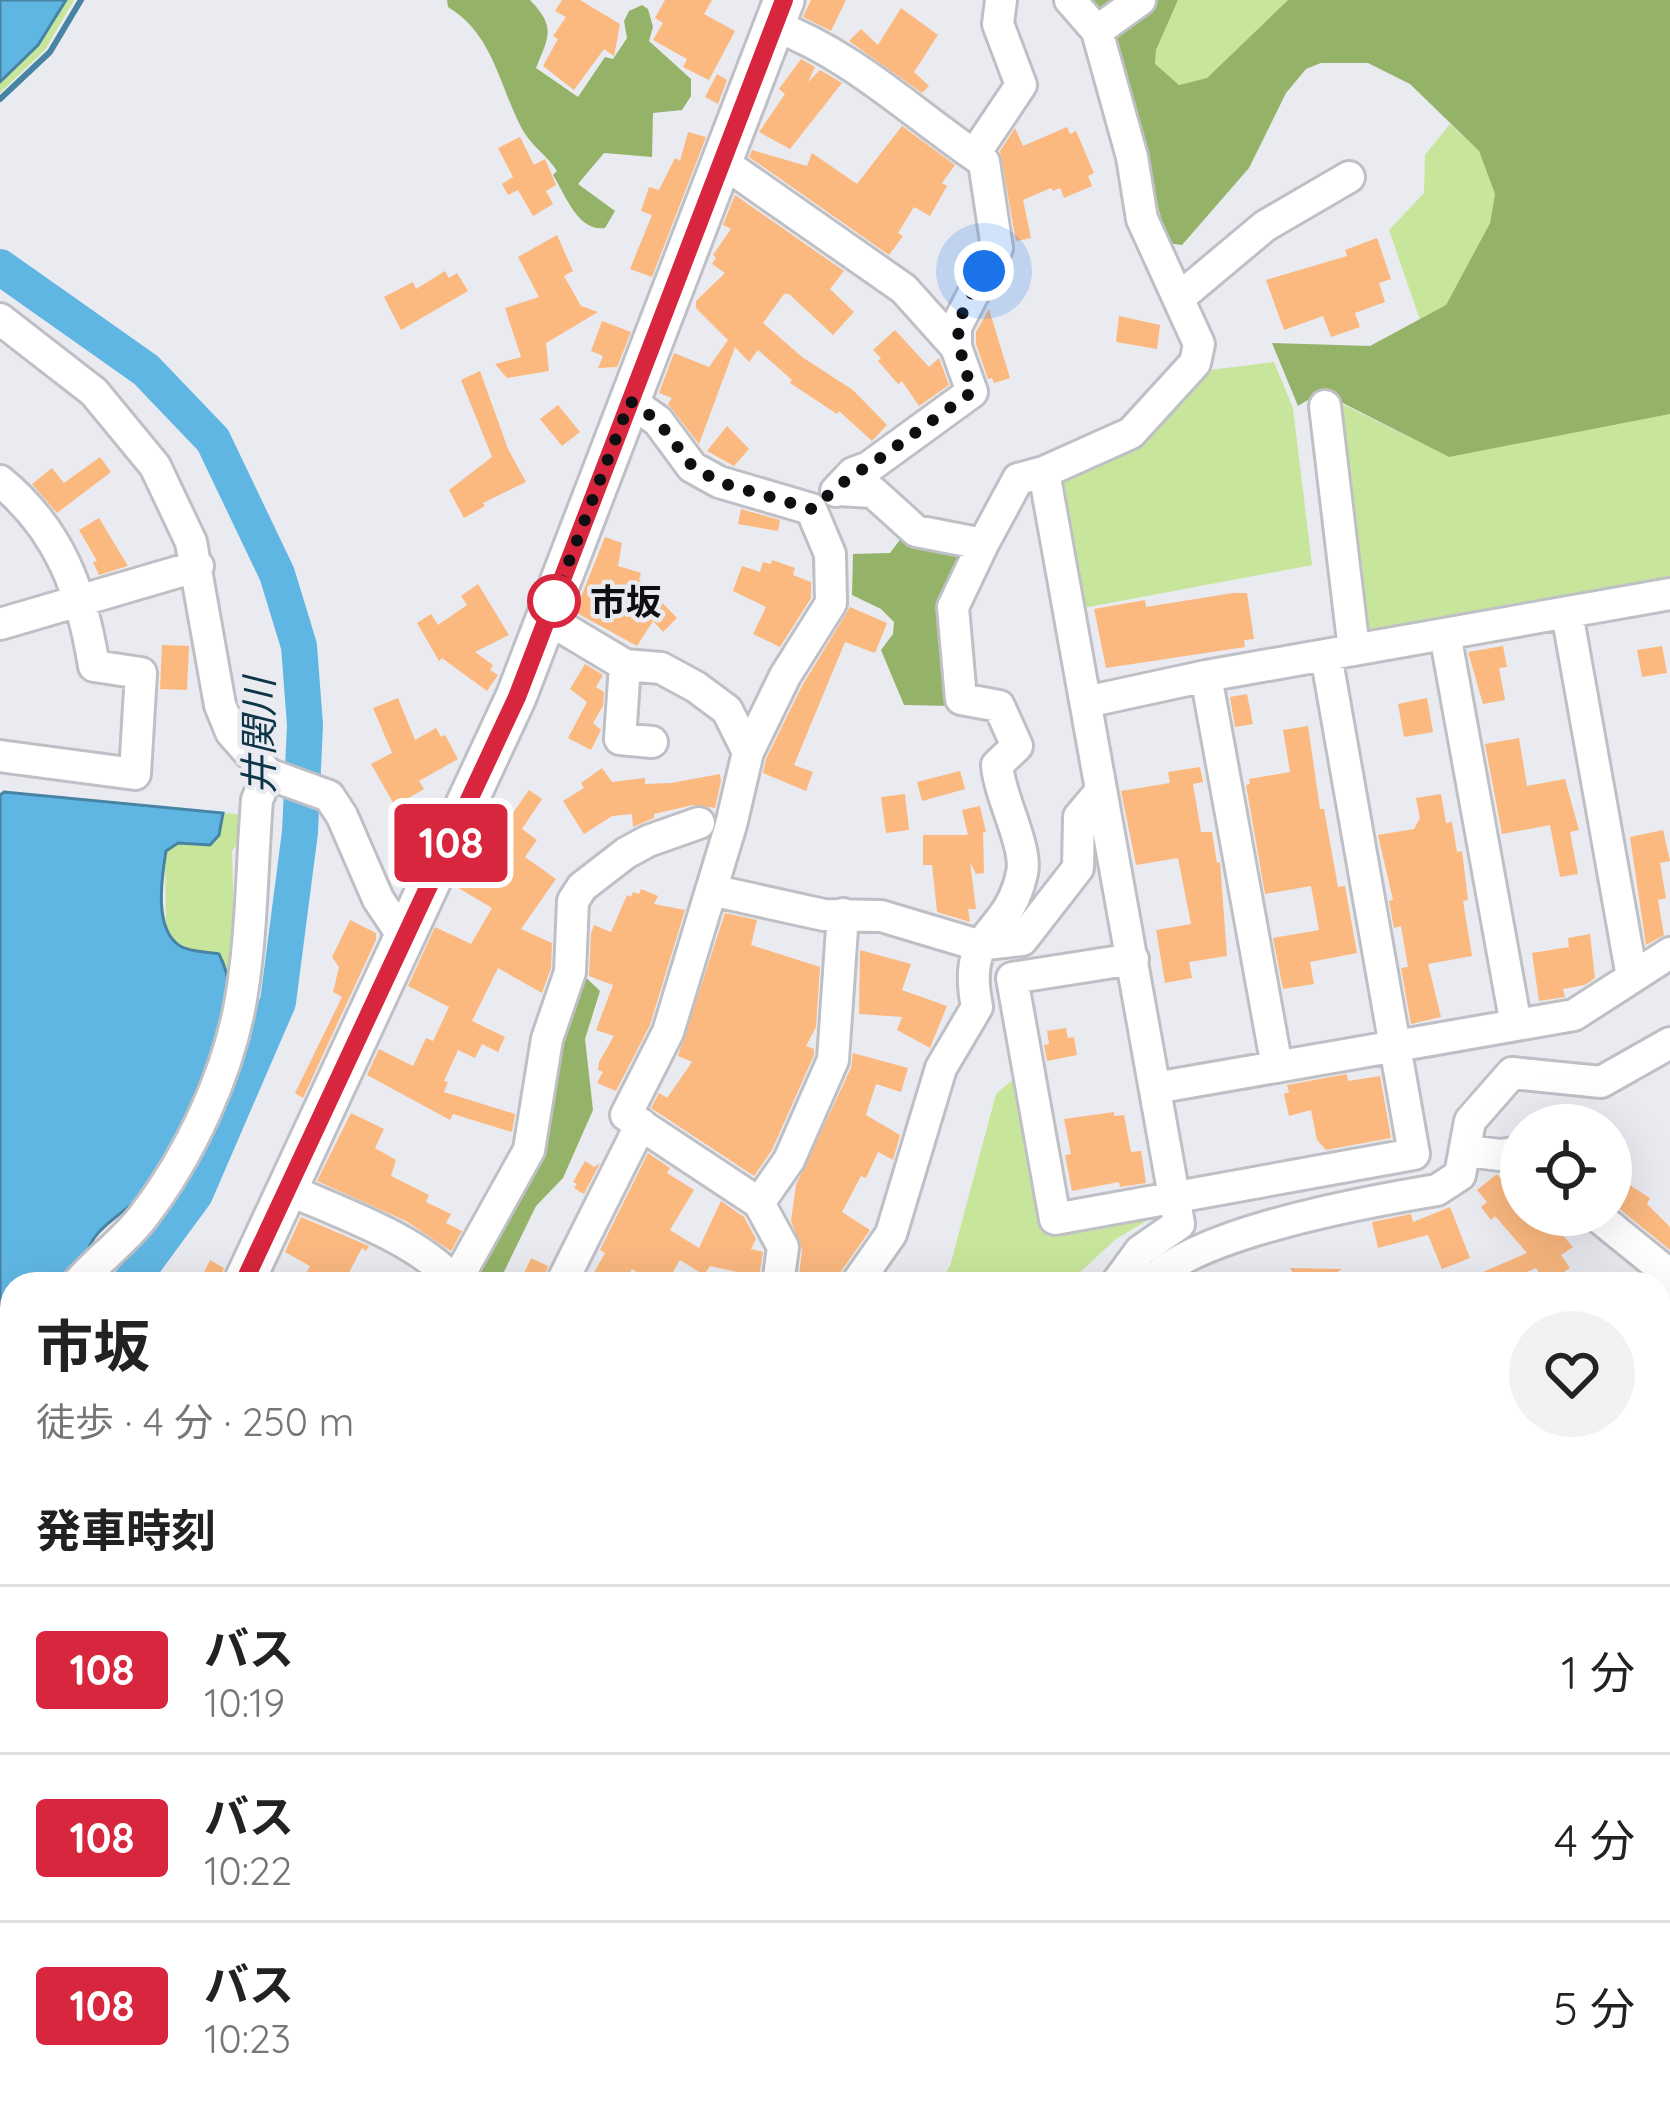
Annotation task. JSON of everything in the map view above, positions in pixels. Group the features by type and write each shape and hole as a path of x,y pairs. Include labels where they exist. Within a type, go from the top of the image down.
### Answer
{"main road":[{"path":"249,1272 406,941 548,619 780,7"}],"street":[{"path":"974,155 1021,85 998,24 1001,0"},
{"path":"864,1272 891,1234 941,1068 976,1007 970,974 978,945 1002,922 1024,870 997,765 1017,746 999,706 961,699 953,607 1018,479 1131,433 1195,363 1199,344 1142,219 1132,157 1097,31 1070,0"},
{"path":"1097,31 1140,0"},
{"path":"780,7 833,52 984,162 997,248 956,327 956,347 972,392 853,473 812,509"},
{"path":"721,161 904,289 956,347"},
{"path":"1179,298 1264,226 1349,177"},
{"path":"0,320 94,392 136,438 172,494 198,566 220,705 239,744 274,776 329,796 378,898 406,941"},
{"path":"630,401 658,421 692,466 719,482 812,509"},
{"path":"1133,959 1012,978 1054,1219 1414,1154 1340,653 1325,406"},
{"path":"1044,472 1179,1224 1141,1251 1125,1272"},
{"path":"0,482 44,524 64,559 80,600 94,667 141,673 135,774 0,756"},
{"path":"838,490 873,492 916,532 982,544"},
{"path":"780,1272 783,1246 759,1203 626,1115 668,1032 748,752 785,676 831,603 830,554 812,509"},
{"path":"0,623 198,566"},
{"path":"1087,702 1206,676 1670,594"},
{"path":"1567,613 1632,977"},
{"path":"548,619 625,665 661,668 696,687 728,710 748,752"},
{"path":"1445,634 1516,1025"},
{"path":"625,665 620,739 652,742"},
{"path":"1206,676 1277,1066"},
{"path":"89,1272 140,1221 169,1176 200,1120 231,1044 242,993 257,800 274,776"},
{"path":"711,890 824,915 881,916 978,945 1022,940 1078,868 1079,817 1101,790"},
{"path":"461,1272 529,1150 547,1039 571,972 574,901 582,887 626,853 699,823"},
{"path":"759,1203 789,1160 832,1060 843,914"},
{"path":"1155,1088 1574,1015 1670,952"},
{"path":"1162,1272 1221,1240 1437,1190 1460,1174 1470,1121 1512,1073 1601,1082 1670,1043"},
{"path":"567,1272 641,1124"},
{"path":"1467,1151 1500,1155"},
{"path":"287,1189 376,1229 440,1264 446,1272"},
{"path":"1623,1236 1666,1272"}],"green space":[{"path":"66,0 74,0 45,50 0,93 0,82 38,45"},
{"path":"447,0 530,0 548,32 536,68 578,97 605,57 613,59 627,38 624,21 629,11 642,5 648,9 653,27 649,41 691,79 691,96 682,110 653,113 652,157 604,153 578,184 615,211 605,228 587,224 574,211 553,175 557,171 521,127 485,45 448,7"},
{"path":"1088,0 1178,0 1156,50 1155,64 1179,85 1207,78 1288,0 1670,0 1670,414 1449,457 1321,392 1298,406 1272,343 1370,346 1446,305 1490,223 1495,194 1479,151 1410,84 1368,63 1321,63 1306,69 1286,93 1249,168 1182,245 1168,243 1118,62"},
{"path":"1178,0 1288,0 1207,78 1179,85 1155,65 1156,50"},
{"path":"1450,124 1479,151 1495,194 1490,223 1446,305 1420,320 1389,230 1424,193 1425,155"},
{"path":"1274,362 1293,408 1312,565 1078,609 1058,486 1061,476 1201,371"},
{"path":"1334,400 1449,457 1670,414 1670,578 1361,634"},
{"path":"902,537 963,551 953,706 904,705 881,650 893,634 894,622 881,609 852,595 853,554 890,553"},
{"path":"223,813 245,815 243,837 232,851 236,992 225,1042 139,1211 132,1203 142,1195 191,1107 228,990 176,942 166,926 165,855 173,844 211,844 221,829"},
{"path":"575,967 600,991 585,1039 593,1110 563,1178 536,1206 504,1272 468,1272 533,1158"},
{"path":"1017,1076 1047,1230 1160,1213 1116,1239 1080,1272 946,1272 996,1094"}],"water":[{"path":"0,0 66,0 38,45 0,82"},
{"path":"0,795 223,813 219,835 210,845 178,843 166,851 161,902 171,938 184,948 219,954 228,986 225,1009 179,1130 151,1182 99,1232 86,1259 73,1272 0,1272"}],"building":[{"path":"562,0 580,0 620,24 614,56 604,49 574,90 543,66 558,39 553,36 566,17 555,11"},
{"path":"665,0 712,0 704,14 735,31 709,80 683,67 687,59 653,40 663,23 655,18"},
{"path":"811,0 846,0 831,31 803,17"},
{"path":"901,8 938,35 914,72 929,86 922,93 849,41 861,29 878,45"},
{"path":"801,59 815,67 808,82 820,70 842,83 790,149 759,132 785,94 779,89"},
{"path":"717,74 727,80 718,104 705,97"},
{"path":"902,126 955,165 942,183 947,186 930,216 914,207 898,233 903,236 889,255 749,157 752,150 807,166 812,153 857,184"},
{"path":"1067,127 1070,134 1076,131 1094,173 1088,176 1092,186 1064,198 1060,188 1051,188 1023,200 1031,238 1016,241 1000,151 1015,128 1023,146"},
{"path":"688,132 706,137 652,277 630,269 652,215 641,211 649,187 659,190 675,158 680,161"},
{"path":"520,137 534,165 545,159 556,185 546,191 553,204 533,216 518,190 508,195 502,184 513,177 498,148"},
{"path":"735,195 844,271 830,289 854,312 833,335 789,294 784,294 763,323 802,357 853,390 887,425 872,441 839,411 790,383 758,350 749,362 735,347 699,444 668,404 672,398 659,393 674,353 709,367 728,340 696,308 696,301 725,273 712,264 713,255 731,229 723,225"},
{"path":"557,235 573,271 564,276 581,306 598,312 546,343 549,371 507,378 495,364 521,357 505,308 539,297 518,257"},
{"path":"1377,238 1391,279 1379,283 1385,302 1355,313 1360,327 1331,337 1323,316 1284,330 1266,280 1347,256 1345,250"},
{"path":"445,271 449,278 457,273 468,291 401,330 384,297 413,282 416,289"},
{"path":"989,309 1010,378 994,383 988,379 976,344 976,332"},
{"path":"1119,316 1160,325 1157,349 1116,342"},
{"path":"602,321 631,332 617,367 598,368 603,356 591,351"},
{"path":"895,330 929,367 939,358 949,385 919,406 873,350"},
{"path":"480,371 508,449 526,482 464,518 449,490 492,457 461,380"},
{"path":"558,405 580,432 562,446 540,419"},
{"path":"727,426 749,449 734,466 707,451"},
{"path":"100,457 111,472 57,513 32,484 52,468 64,483"},
{"path":"741,509 780,520 778,531 738,524"},
{"path":"99,518 128,566 99,575 93,562 97,561 79,530"},
{"path":"605,537 622,543 618,566 641,573 639,579 677,618 663,632 653,621 637,646 575,612"},
{"path":"772,560 795,568 793,575 811,582 811,598 780,647 753,634 766,607 733,591 742,566 760,572 763,562 771,564"},
{"path":"478,584 509,635 475,652 498,675 487,691 442,658 439,661 417,623 431,614 438,625 467,605 461,596"},
{"path":"1247,593 1254,639 1244,640 1245,647 1106,668 1094,609 1145,600 1146,607"},
{"path":"850,607 887,623 875,653 845,642 794,765 813,772 806,791 763,773 766,759 802,686"},
{"path":"162,645 189,646 187,690 160,689"},
{"path":"1503,646 1507,667 1499,668 1505,700 1483,704 1468,652"},
{"path":"1662,646 1667,673 1642,677 1637,650"},
{"path":"585,664 603,675 596,687 604,692 603,706 593,723 601,730 591,750 568,738 587,702 570,689"},
{"path":"1247,694 1253,724 1235,727 1230,697"},
{"path":"398,698 415,740 436,728 458,759 419,781 424,789 395,806 371,764 392,753 373,708"},
{"path":"1427,698 1433,732 1404,737 1398,704"},
{"path":"1308,726 1320,809 1324,809 1338,887 1345,886 1357,953 1310,962 1314,984 1283,989 1273,938 1319,930 1311,886 1265,894 1246,785 1249,779 1290,772 1283,730"},
{"path":"1519,738 1527,786 1565,779 1579,830 1570,832 1578,874 1560,877 1550,825 1502,834 1485,744"},
{"path":"1200,767 1203,782 1193,784 1201,832 1212,832 1220,862 1227,956 1189,962 1192,978 1165,983 1156,930 1191,924 1178,858 1136,865 1121,791 1170,783 1168,772"},
{"path":"602,768 612,782 645,778 645,784 720,774 715,808 693,805 654,814 633,827 632,814 612,816 584,834 563,801 584,788 581,783"},
{"path":"960,771 965,789 922,801 917,782"},
{"path":"529,790 542,799 522,829 537,840 525,857 556,879 521,929 552,943 551,968 542,993 498,968 472,1021 505,1037 498,1052 482,1044 475,1058 458,1050 444,1081 448,1082 444,1092 515,1114 512,1132 453,1114 450,1120 367,1075 379,1049 413,1066 426,1038 433,1041 449,1007 408,986 435,927 471,944 492,908 455,886 499,815 508,820"},
{"path":"905,794 909,830 886,833 881,797"},
{"path":"1441,794 1446,823 1452,822 1457,852 1462,851 1468,900 1463,901 1472,956 1428,964 1441,1017 1411,1024 1401,968 1408,967 1401,926 1394,928 1389,901 1393,900 1378,835 1414,829 1420,818 1416,798"},
{"path":"980,806 986,832 984,873 976,874 970,862 976,909 968,909 970,922 937,912 932,865 923,865 923,835 968,835 962,810"},
{"path":"420,813 433,819 420,847 406,841"},
{"path":"1663,830 1670,861 1660,863 1666,898 1658,900 1664,935 1646,945 1630,837"},
{"path":"641,889 658,896 654,904 685,910 650,1025 616,1091 597,1083 603,1072 598,1070 599,1062 614,1036 596,1030 613,985 589,976 591,933 594,925 611,932 627,895 639,894"},
{"path":"725,913 757,920 751,945 820,967 816,1027 806,1046 814,1049 814,1055 772,1150 754,1176 651,1108 659,1093 667,1098 692,1062 678,1056"},
{"path":"350,920 376,933 376,940 303,1098 295,1093 342,997 333,992 339,967 332,957"},
{"path":"1590,934 1595,978 1563,989 1565,997 1539,1001 1532,953 1569,947 1568,938"},
{"path":"860,950 911,964 902,990 947,1006 930,1048 897,1030 902,1017 859,1014"},
{"path":"1066,1028 1068,1038 1074,1037 1077,1055 1047,1061 1047,1031"},
{"path":"853,1053 908,1068 901,1092 876,1084 866,1115 900,1135 893,1160 878,1152 842,1212 870,1230 841,1272 799,1272 802,1250 791,1221 796,1185 851,1068"},
{"path":"1347,1074 1348,1081 1380,1076 1391,1138 1326,1150 1317,1140 1311,1110 1289,1116 1284,1094 1289,1092 1287,1085"},
{"path":"1114,1112 1114,1116 1124,1115 1131,1152 1141,1151 1146,1183 1120,1187 1119,1182 1072,1191 1064,1119"},
{"path":"351,1113 384,1129 375,1148 396,1160 391,1176 429,1195 426,1202 451,1214 446,1223 462,1231 451,1251 406,1221 317,1181"},
{"path":"648,1153 670,1168 667,1173 694,1190 670,1230 699,1248 721,1201 744,1217 756,1239 751,1249 763,1252 760,1272 710,1266 699,1272 680,1260 673,1272 594,1272 605,1253 600,1250"},
{"path":"585,1161 594,1167 600,1163 584,1194 573,1182"},
{"path":"1497,1174 1500,1222 1495,1216 1491,1220 1481,1207 1487,1202 1477,1190"},
{"path":"1632,1187 1650,1198 1647,1204 1670,1227 1670,1250 1632,1219"},
{"path":"1450,1207 1470,1258 1442,1269 1428,1235 1378,1248 1372,1222 1411,1214 1413,1222"},
{"path":"301,1217 369,1246 366,1251 362,1248 349,1272 307,1272 310,1266 285,1252"},
{"path":"1512,1236 1563,1236 1573,1247 1561,1255 1570,1268 1564,1272 1538,1272 1536,1268 1483,1272 1527,1253"},
{"path":"531,1258 548,1266 546,1272 525,1272"},
{"path":"210,1260 224,1268 223,1272 204,1272"},
{"path":"1290,1268 1342,1269 1337,1272 1292,1272"}],"waterway":[{"path":"0,99 50,52 81,0"},
{"name":"井関川","path":"0,267 146,370 213,440 277,574 299,646 305,725 300,832 278,1002 195,1194 138,1272"}],"bus line":[{"name":"108","path":"249,1272 517,697 784,0"}],"place":[{"name":"市坂","path":"554,601"}],"route":[{"path":"554,601 630,401 658,421 692,466 719,482 812,509 853,473 972,392 956,347 956,327 984,271"}]}
